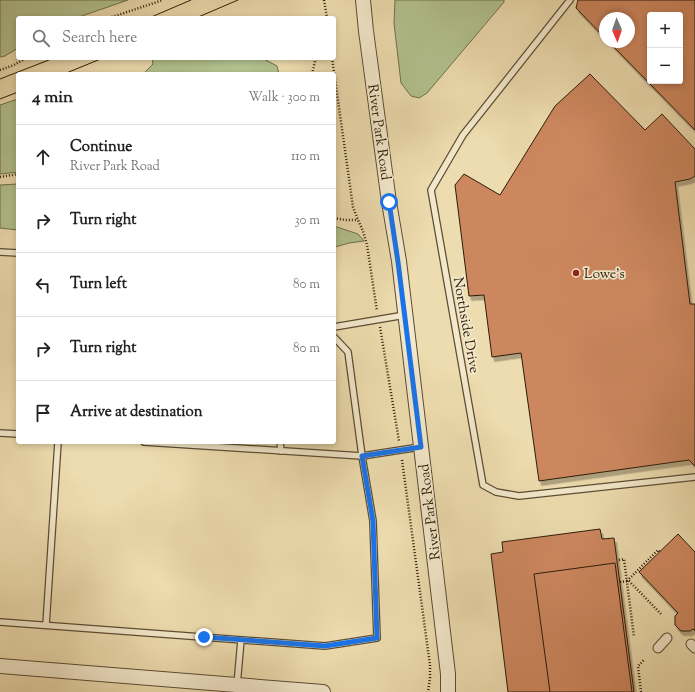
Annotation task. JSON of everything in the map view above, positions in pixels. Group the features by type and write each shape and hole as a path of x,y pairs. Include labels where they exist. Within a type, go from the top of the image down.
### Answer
{"street":[{"name":"River Park Road","path":"363,0 405,315 448,674 448,692"},
{"path":"658,648 667,638"},
{"path":"0,666 323,692"}],"lane":[{"name":"Northside Drive","path":"570,0 463,135 431,190 483,485 496,492 519,496 695,477"},
{"path":"0,252 16,253"},
{"path":"336,327 405,315"},
{"path":"0,622 325,646 377,638 373,521 362,456 348,352 336,339"},
{"path":"0,433 16,434"},
{"path":"46,625 58,444"},
{"path":"174,444 362,456 421,447"},
{"path":"280,444 281,451"},
{"path":"237,686 241,640"}],"path":[{"path":"115,16 163,0"},
{"path":"324,0 327,16"},
{"path":"0,70 23,60"},
{"path":"312,72 316,60"},
{"path":"332,60 334,72"},
{"path":"336,86 353,207 367,245 400,450 430,666 428,692"},
{"path":"0,177 16,174"},
{"path":"336,218 358,220"},
{"path":"620,582 627,581 658,550 660,552"},
{"path":"619,560 624,559 634,637"},
{"path":"627,581 629,581 662,615"},
{"path":"641,692 638,666 644,660"}],"green space":[{"path":"0,0 128,0 82,16 16,16 16,49 5,56 0,57"},
{"path":"395,0 504,0 504,2 427,93 419,98 411,96 401,83 394,23"},
{"path":"152,60 266,60 277,66 278,72 145,72 153,64"},
{"path":"16,100 16,172 0,174 0,105"},
{"path":"16,184 16,230 0,228 0,185"},
{"path":"336,227 358,234 364,241 336,247"}],"building":[{"path":"578,0 695,0 695,130 650,84 683,84 683,12 647,12 647,81 615,48 635,48 635,12 599,12 599,32 576,8"},
{"name":"Lowe's","path":"590,74 645,130 662,114 695,149 695,176 690,179 675,182 690,304 695,304 695,466 689,460 539,481 521,353 492,357 484,295 469,296 455,185 464,174 500,195 555,106"},
{"path":"600,529 602,539 614,538 634,692 508,692 491,554 503,552 502,542"},
{"path":"678,534 695,552 695,631 693,629 690,631 681,631 675,625 675,616 678,613 639,572"},
{"path":"615,563 632,692 550,692 534,574"}],"tram line":[{"path":"154,16 191,0"},
{"path":"201,16 238,0"},
{"path":"18,72 49,60"},
{"path":"69,72 98,60"},
{"path":"0,79 16,73"},
{"path":"0,99 16,93"}],"place":[{"name":"Lowe's","path":"576,273"}],"route":[{"path":"204,637 325,646 377,638 373,521 362,456 421,447 389,202"}]}
